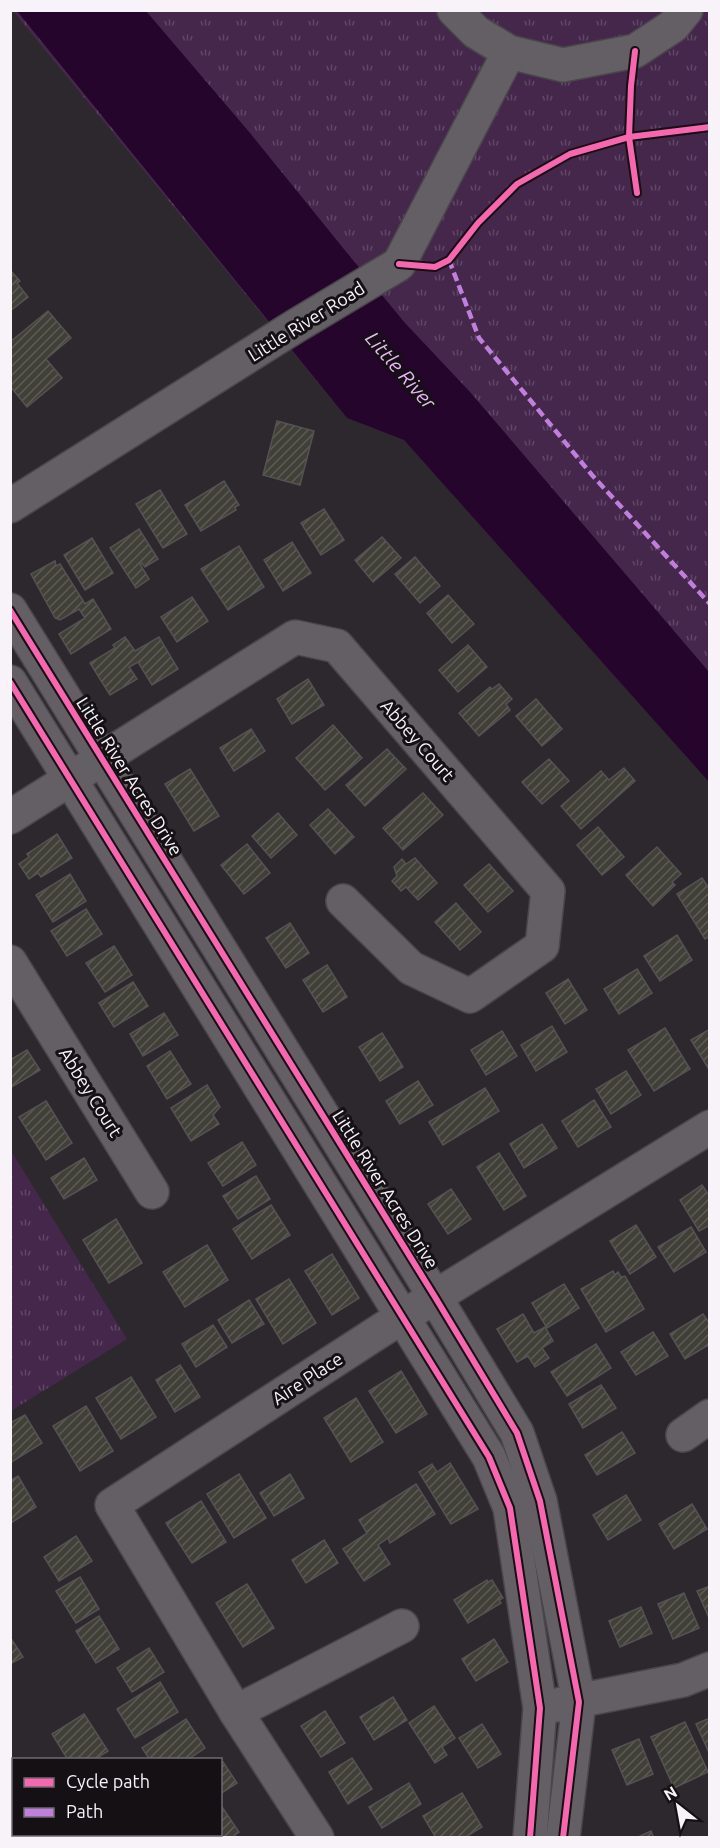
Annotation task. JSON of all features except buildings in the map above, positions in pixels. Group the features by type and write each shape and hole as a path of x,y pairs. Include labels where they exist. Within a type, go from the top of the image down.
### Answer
{"street":[{"path":"454,10 476,32 509,52 563,65 635,51 673,26 687,10"},
{"name":"Little River Road","path":"10,506 294,327 399,264 509,52"},
{"name":"Little River Acres Drive","path":"10,610 435,1297 517,1434 540,1501 579,1702 563,1838"},
{"name":"Abbey Court","path":"10,817 295,637 337,646 548,891 542,946 470,996 411,968 343,902"},
{"path":"10,682 489,1457 510,1508 540,1708 530,1838"},
{"name":"Abbey Court","path":"10,962 152,1192"},
{"name":"Aire Place","path":"317,1838 236,1712 112,1505 403,1317 710,1127"},
{"path":"683,1435 710,1416"},
{"path":"236,1712 402,1626"},
{"path":"540,1708 682,1680 710,1669"}],"green space":[{"path":"13,11 709,11 709,782 404,440 347,418"},
{"path":"10,1149 127,1339 11,1411 10,1411"}],"water":[{"name":"Little River","path":"17,11 146,11 250,133 405,323 470,392 709,672 709,782 404,440 347,418"}],"marked path":[{"path":"449,260 479,338 592,475 710,604"}],"cycle path":[{"path":"635,51 629,137 637,193"},
{"path":"399,264 435,267 449,260 478,223 517,184 570,154 629,137 710,127"},
{"path":"10,610 517,1433 540,1501 579,1702 563,1838"},
{"path":"10,682 489,1457 510,1508 540,1708 530,1838"}]}
